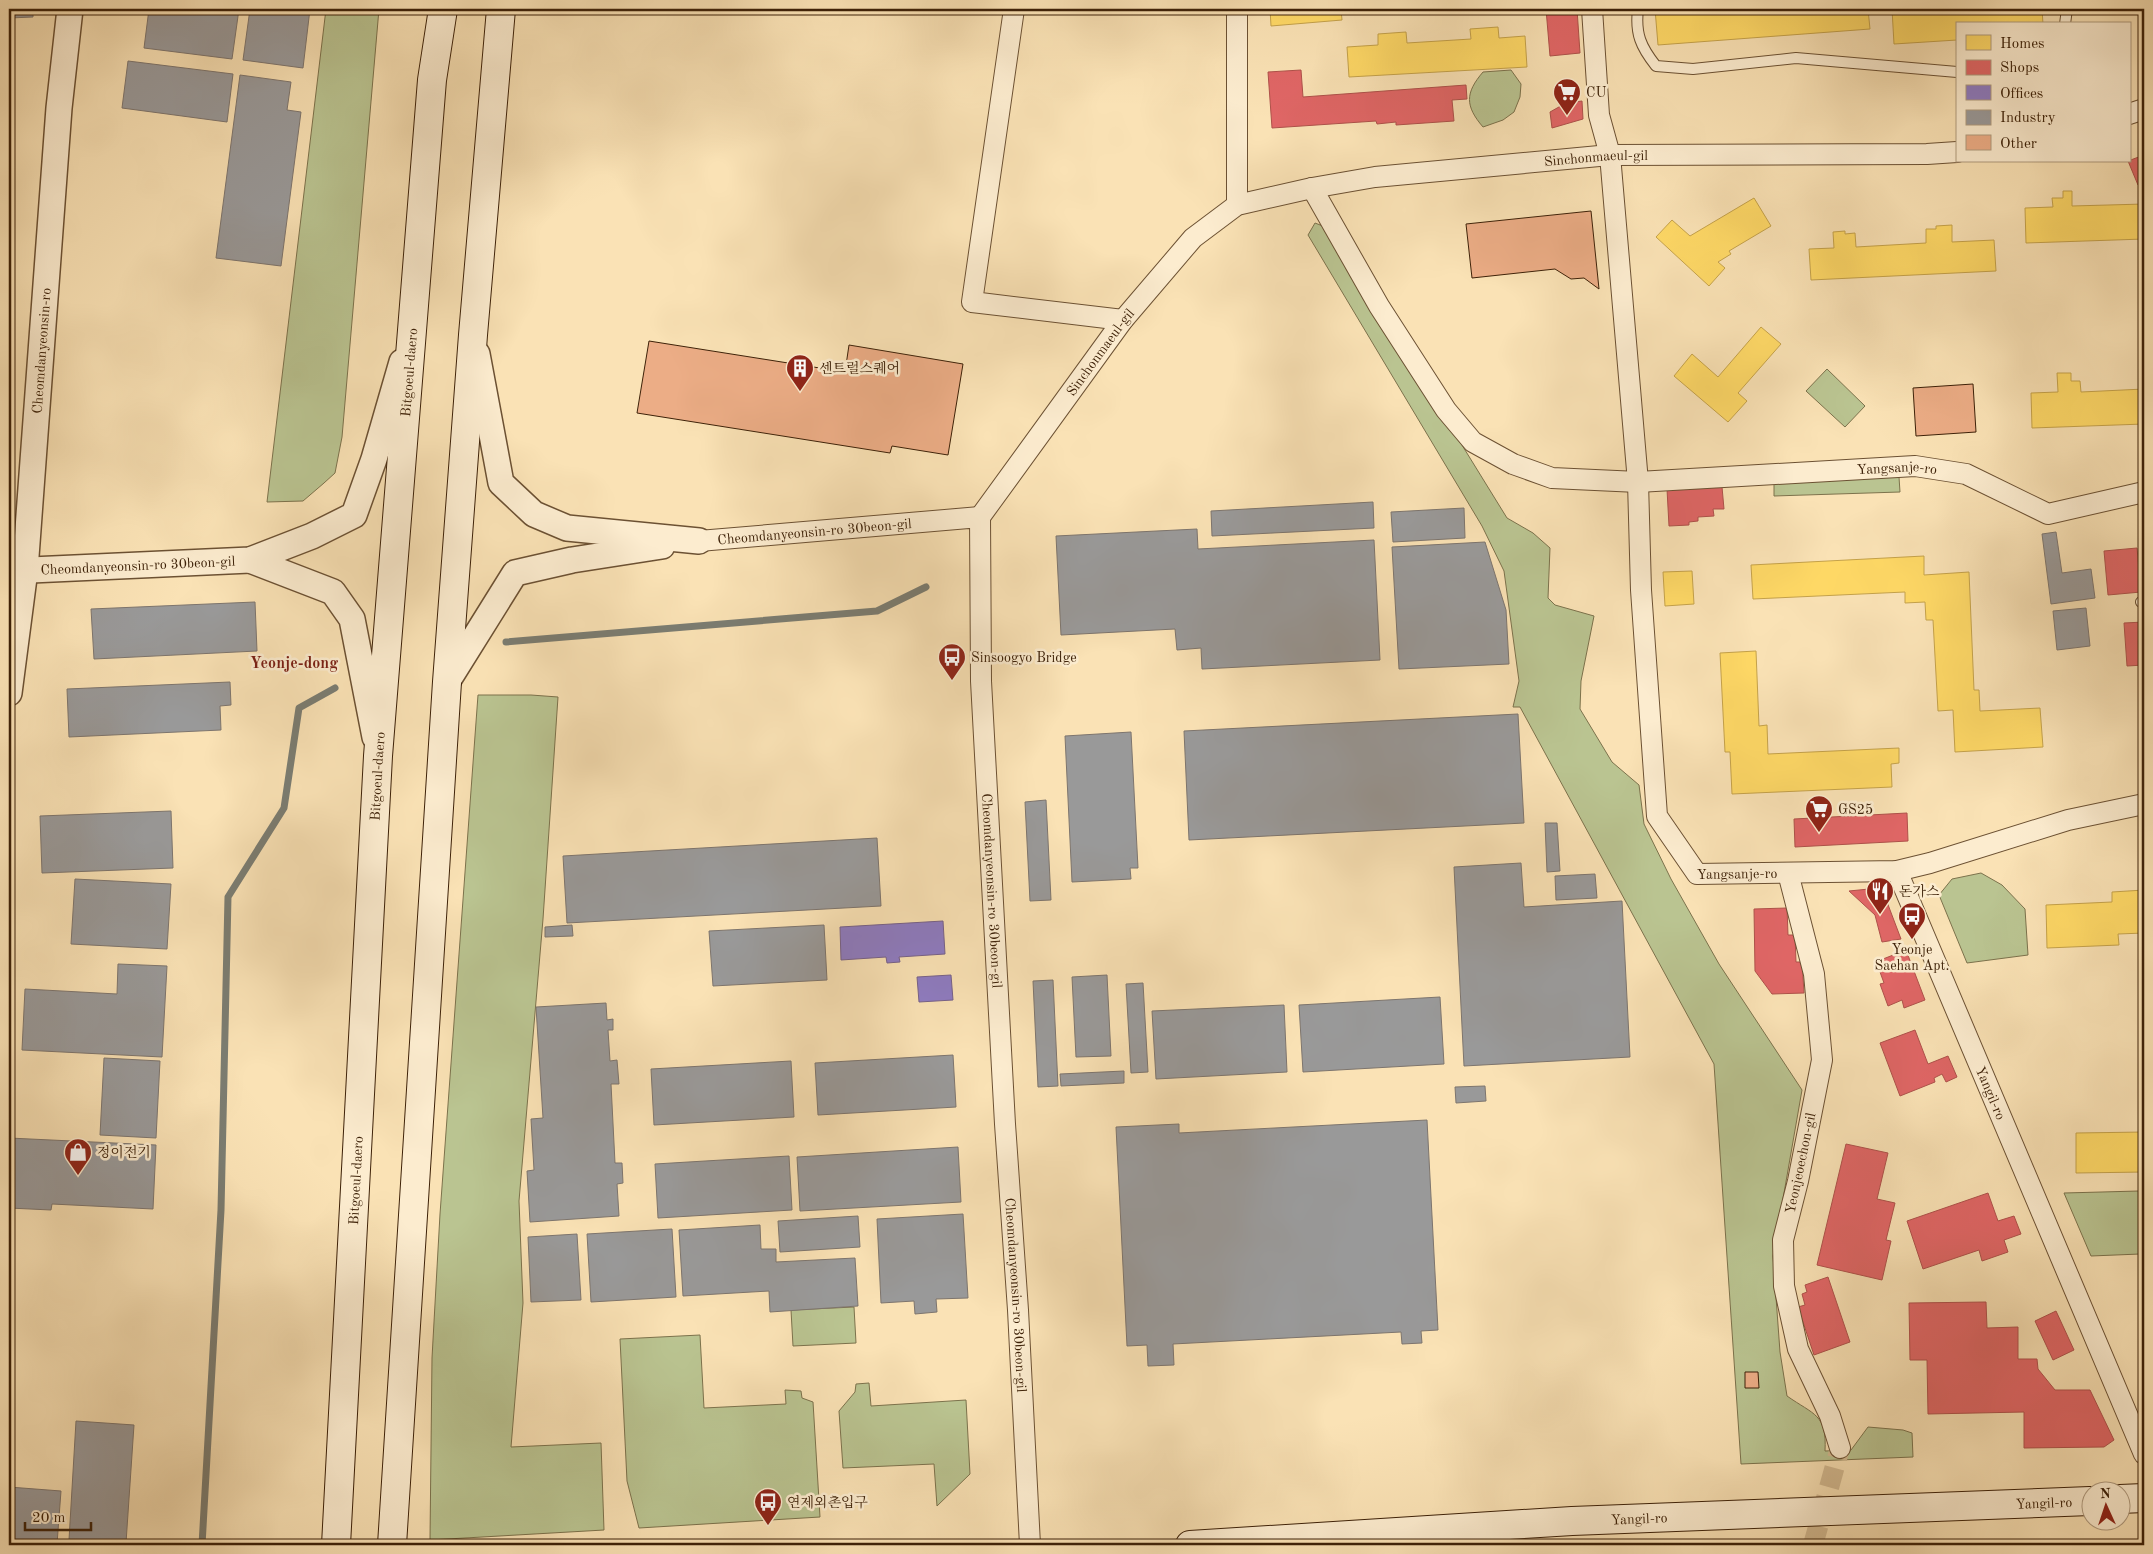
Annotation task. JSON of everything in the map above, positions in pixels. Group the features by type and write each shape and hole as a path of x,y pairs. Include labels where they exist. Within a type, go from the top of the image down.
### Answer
{"main road":[{"path":"432,80 438,9"},
{"name":"Bitgoeul-daero","path":"336,1545 378,756 432,80 442,9"},
{"path":"392,1544 447,682 473,335 501,9"},
{"path":"495,86 507,9"},
{"path":"2130,1499 2144,1498"},
{"name":"Yangil-ro","path":"1190,1545 1582,1521 2080,1500"}],"street":[{"name":"Cheomdanyeonsin-ro","path":"9,693 17,570 59,108 70,9"},
{"path":"1014,9 972,302 1123,320"},
{"path":"1237,9 1237,205"},
{"name":"Yangsanje-ro","path":"1592,9 1599,115 1610,155 1638,482 1641,598 1657,816 1697,874 1897,871 1930,863 2068,820 2144,804"},
{"path":"2130,114 2144,109"},
{"name":"Sinchonmaeul-gil","path":"980,517 1123,320 1193,238 1237,205 1312,188 1376,177 1610,155 1927,154 1956,152"},
{"path":"1312,188 1379,306 1446,410 1473,442 1514,464 1552,478 1638,482"},
{"path":"250,560 312,536 354,514 374,459 411,334"},
{"path":"473,335 501,483 534,514 567,528 700,541"},
{"name":"Yangsanje-ro","path":"1638,482 1915,466 1966,474 2048,514 2144,492"},
{"name":"Cheomdanyeonsin-ro 30beon-gil","path":"700,541 980,517 981,682 1004,1114 1018,1310 1030,1545"},
{"path":"447,682 515,573 572,560 700,541"},
{"name":"Cheomdanyeonsin-ro 30beon-gil","path":"17,570 250,560"},
{"path":"250,560 333,592 352,619 378,756"},
{"name":"Yangil-ro","path":"1897,871 2144,1454"},
{"name":"Yeonjeoechon-gil","path":"1788,873 1814,974 1822,1060 1798,1182 1783,1240 1784,1286 1798,1349 1830,1416 1840,1448"}],"lane":[{"path":"1638,9 1636,24 1642,48 1656,66 1693,69 1796,58 1956,72"},
{"path":"2065,22 2067,9"}],"green space":[{"path":"326,9 379,9 342,437 335,473 324,483 303,501 267,502"},
{"path":"1511,70 1521,84 1520,97 1514,112 1503,120 1483,127 1470,106 1470,93 1473,86 1483,72"},
{"path":"1315,223 1328,228 1507,518 1533,533 1550,548 1548,598 1555,605 1594,616 1581,681 1580,709 1612,762 1639,785 1644,824 1671,879 1719,964 1802,1090 1773,1256 1780,1352 1787,1396 1811,1412 1821,1422 1824,1429 1825,1451 1851,1450 1868,1427 1903,1430 1912,1433 1913,1457 1741,1464 1714,1064 1520,707 1513,707 1519,681 1504,571 1482,526 1308,235"},
{"path":"1827,369 1865,406 1845,427 1806,391"},
{"path":"1899,477 1900,492 1774,496 1774,481"},
{"path":"478,695 558,697 543,919 519,1201 523,1303 511,1447 601,1443 604,1530 430,1540 432,1358 440,1214"},
{"path":"1981,873 2002,885 2025,909 2028,955 1967,963 1939,895 1952,879"},
{"path":"2139,1191 2140,1254 2091,1256 2064,1193"},
{"path":"854,1307 856,1343 793,1346 791,1310"},
{"path":"700,1335 704,1408 786,1404 785,1390 801,1391 802,1398 813,1402 820,1517 639,1528 627,1481 620,1339"},
{"path":"869,1383 871,1406 966,1400 970,1474 937,1506 934,1464 843,1468 839,1411 855,1392 856,1384"}],"building: Homes":[{"path":"1270,9 1341,9 1342,20 1271,26"},
{"path":"1655,9 1868,9 1870,29 1658,45"},
{"path":"1892,9 2042,9 2043,22 1956,22 1956,40 1894,44"},
{"path":"1498,27 1499,38 1525,36 1527,67 1349,77 1347,47 1378,45 1378,34 1406,32 1407,43 1471,39 1470,29"},
{"path":"2063,191 2072,191 2072,206 2144,204 2144,239 2026,243 2025,208 2053,207 2052,198 2063,198"},
{"path":"1754,198 1771,226 1729,251 1731,254 1718,262 1725,268 1709,286 1656,237 1672,220 1690,236"},
{"path":"1952,225 1952,242 1994,240 1996,271 1811,280 1809,249 1834,248 1833,232 1845,231 1845,234 1855,233 1856,247 1926,243 1926,229 1936,229 1936,226"},
{"path":"1761,327 1781,344 1738,393 1747,401 1728,422 1674,376 1692,354 1718,377"},
{"path":"2057,373 2071,373 2071,381 2080,381 2081,392 2144,389 2144,424 2032,428 2031,393 2058,392"},
{"path":"1924,556 1924,575 1969,572 1974,690 1979,690 1980,711 2040,708 2043,747 1955,752 1953,710 1938,711 1933,620 1926,620 1925,602 1905,603 1905,592 1753,599 1751,565"},
{"path":"1692,571 1694,604 1665,606 1663,572"},
{"path":"1756,651 1759,726 1767,725 1768,754 1899,748 1899,763 1891,764 1892,787 1732,794 1730,752 1725,752 1720,653"},
{"path":"2144,890 2144,933 2118,934 2119,945 2047,948 2046,905 2112,902 2112,892"},
{"path":"2144,1132 2144,1172 2076,1173 2076,1133"}],"building: Shops":[{"path":"1546,9 1577,9 1580,53 1550,56"},
{"path":"1301,70 1303,97 1466,85 1467,99 1452,100 1454,121 1396,125 1396,122 1377,124 1376,121 1272,128 1268,72"},
{"name":"CU","path":"1582,101 1583,119 1552,128 1550,112 1566,103"},
{"path":"2144,155 2144,182 2138,185 2128,162"},
{"path":"1722,487 1724,509 1713,509 1714,516 1698,517 1698,521 1689,522 1689,525 1669,526 1667,489"},
{"path":"2140,517 2144,517 2144,554"},
{"path":"2137,548 2141,592 2108,595 2104,551"},
{"path":"2144,622 2144,665 2127,666 2124,623"},
{"path":"1907,813 1908,841 1795,847 1794,819"},
{"path":"1879,888 1887,902 1901,939 1882,942 1875,915 1849,891"},
{"path":"1787,908 1788,935 1795,935 1796,962 1802,962 1804,993 1772,994 1755,971 1754,909"},
{"path":"1906,950 1925,1000 1904,1008 1902,1000 1888,1006 1880,984 1884,983 1880,972 1887,969 1883,959"},
{"path":"1915,1030 1928,1064 1948,1056 1957,1077 1946,1082 1942,1074 1934,1078 1935,1082 1900,1096 1880,1043"},
{"path":"1846,1144 1888,1153 1877,1199 1895,1203 1886,1240 1891,1241 1882,1280 1817,1265"},
{"path":"1988,1193 1998,1221 2014,1216 2021,1234 2004,1240 2008,1252 1982,1261 1979,1250 1923,1269 1907,1221"},
{"path":"1828,1277 1850,1342 1814,1355 1798,1307 1805,1305 1802,1294 1807,1292 1805,1285"},
{"path":"1986,1302 1987,1328 2018,1327 2018,1359 2037,1359 2038,1369 2055,1390 2090,1390 2114,1440 2104,1447 2024,1448 2024,1412 1928,1414 1927,1360 1910,1360 1909,1303"},
{"path":"2056,1311 2074,1350 2053,1360 2035,1321"}],"building: Offices":[{"path":"943,921 945,954 899,957 900,962 887,963 886,957 841,960 840,927"},
{"path":"951,975 953,1000 919,1002 917,977"}],"building: Industry":[{"path":"9,9 33,9 33,17 9,18"},
{"path":"149,9 239,9 232,59 144,48"},
{"path":"250,9 310,9 303,68 243,60"},
{"path":"128,61 233,74 227,122 122,108"},
{"path":"240,75 291,82 287,110 301,112 281,266 216,258"},
{"path":"1373,502 1374,528 1212,536 1211,511"},
{"path":"1464,508 1465,538 1393,542 1391,512"},
{"path":"1197,529 1198,549 1374,540 1380,660 1202,669 1201,648 1177,650 1175,629 1061,635 1056,536"},
{"path":"2056,532 2062,573 2091,569 2095,598 2051,604 2042,534"},
{"path":"1485,542 1506,610 1509,664 1399,669 1392,547"},
{"path":"255,602 257,651 94,659 91,609"},
{"path":"2086,608 2090,646 2057,650 2053,611"},
{"path":"230,682 231,705 220,706 221,730 69,737 67,689"},
{"path":"1518,714 1524,823 1189,840 1184,731"},
{"path":"1131,732 1138,868 1130,868 1131,879 1072,882 1065,736"},
{"path":"1046,800 1051,900 1030,901 1025,802"},
{"path":"171,811 173,868 42,873 40,816"},
{"path":"1545,823 1557,823 1560,871 1547,872"},
{"path":"877,838 881,906 567,923 563,856"},
{"path":"1521,863 1524,907 1622,901 1630,1057 1464,1066 1454,867"},
{"path":"1595,874 1597,898 1556,900 1555,876"},
{"path":"75,879 171,884 167,949 71,944"},
{"path":"572,925 573,936 545,937 545,927"},
{"path":"824,925 827,980 713,986 709,931"},
{"path":"118,964 167,966 162,1057 22,1050 25,989 117,994"},
{"path":"1107,975 1111,1056 1076,1057 1072,977"},
{"path":"1053,980 1058,1086 1038,1087 1033,981"},
{"path":"1143,983 1148,1072 1131,1073 1126,984"},
{"path":"1440,997 1444,1064 1303,1072 1299,1005"},
{"path":"606,1003 607,1020 613,1019 613,1030 608,1030 610,1061 617,1060 619,1084 611,1084 615,1163 622,1163 623,1183 617,1184 619,1216 530,1222 527,1171 534,1170 531,1119 543,1118 536,1007"},
{"path":"1284,1005 1287,1072 1156,1079 1152,1011"},
{"path":"953,1055 956,1107 818,1115 815,1063"},
{"path":"104,1058 160,1061 156,1138 100,1135"},
{"path":"791,1061 794,1117 654,1125 651,1069"},
{"path":"1124,1071 1124,1083 1061,1086 1060,1074"},
{"path":"1485,1086 1486,1101 1456,1103 1455,1087"},
{"path":"1427,1120 1438,1330 1421,1331 1422,1343 1402,1344 1401,1332 1173,1344 1174,1365 1148,1366 1147,1345 1127,1346 1116,1127 1179,1124 1179,1133"},
{"path":"9,1138 156,1145 153,1209 52,1204 51,1210 9,1208"},
{"path":"958,1147 961,1202 800,1211 797,1157"},
{"path":"789,1156 792,1210 658,1218 655,1164"},
{"path":"963,1214 968,1298 936,1299 937,1312 915,1314 914,1301 881,1303 877,1219"},
{"path":"858,1216 860,1247 780,1252 778,1221"},
{"path":"760,1225 761,1249 776,1249 776,1262 855,1258 858,1306 770,1312 769,1291 683,1296 679,1230"},
{"path":"672,1229 676,1297 591,1302 587,1234"},
{"path":"577,1234 581,1300 531,1302 528,1237"},
{"path":"76,1421 134,1425 126,1543 69,1540"},
{"path":"9,1487 61,1491 57,1544 9,1544"}],"building: Other":[{"path":"1591,211 1599,289 1584,278 1571,279 1555,269 1472,278 1466,224"},
{"name":"센트럴스퀘어","path":"649,341 845,372 849,345 963,364 948,455 892,446 890,453 637,413"},
{"path":"1973,384 1976,432 1916,436 1913,388"},
{"path":"1745,1372 1758,1372 1759,1388 1745,1388"}],"waterway":[{"path":"506,642 877,611 926,587"},
{"path":"202,1545 221,1210 228,897 284,808 299,708 335,688"}],"tunnel":[{"path":"1813,1545 1840,1448"}],"place":[{"name":"CU","path":"1567,116"},
{"name":"센트럴스퀘어","path":"800,392"},
{"name":"Sinsoogyo Bridge","path":"952,681"},
{"name":"GS25","path":"1819,833"},
{"name":"돈가스","path":"1880,915"},
{"name":"Yeonje Saehan Apt.","path":"1912,940"},
{"name":"정이전기","path":"78,1176"},
{"name":"연제외촌입구","path":"768,1526"}],"district":[{"name":"Yeonje-dong","path":"294,662"}]}
